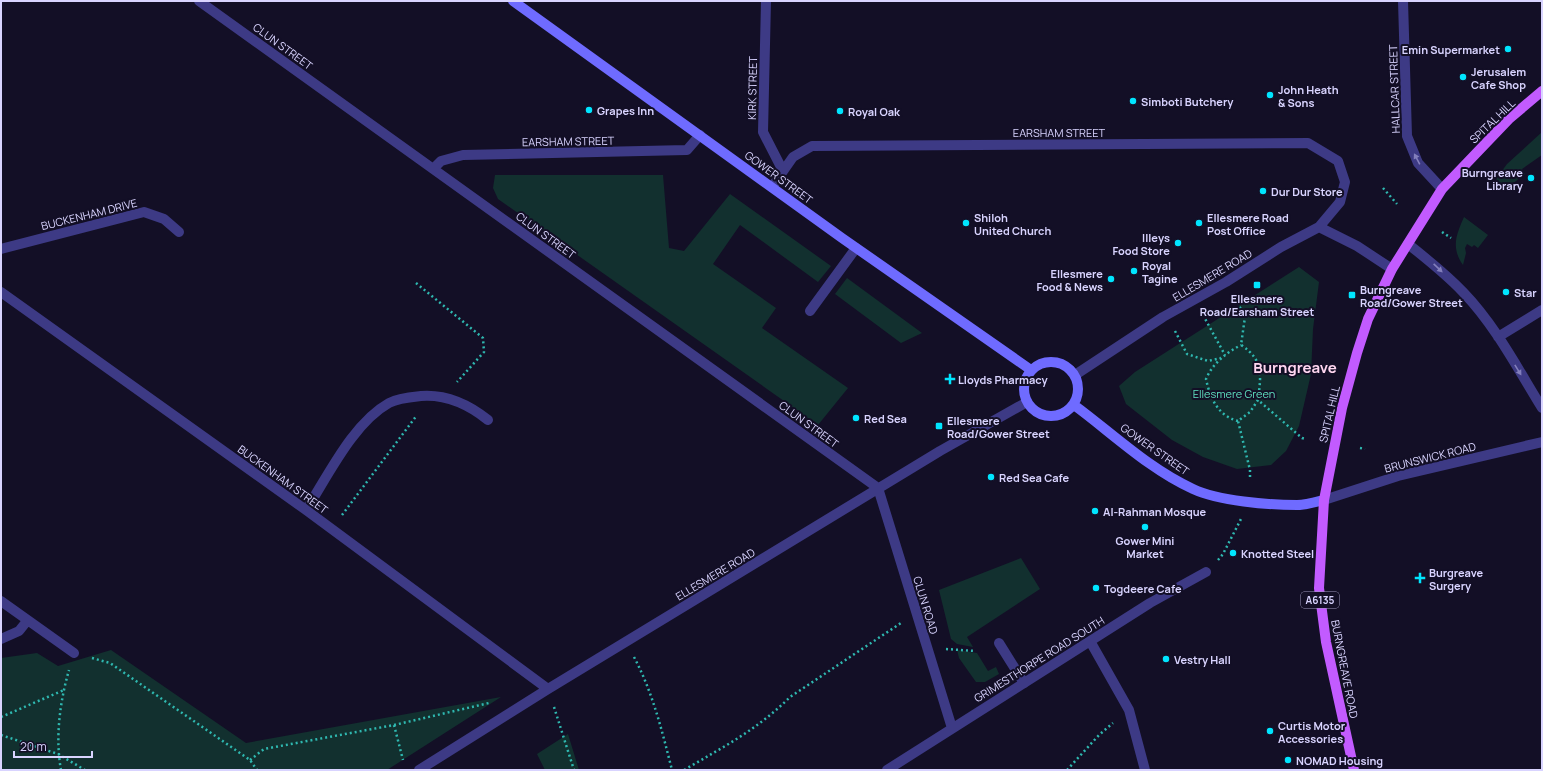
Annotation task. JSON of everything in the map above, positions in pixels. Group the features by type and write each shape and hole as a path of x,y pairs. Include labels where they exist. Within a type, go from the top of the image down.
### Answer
{"main road":[{"name":"GOWER STREET","path":"514,1 856,248 1031,370"},
{"name":"SPITAL HILL","path":"1324,500 1342,408 1357,353 1368,319 1392,268 1442,189 1509,119 1542,91"},
{"path":"1049,362 1059,363 1068,367 1075,375 1078,385 1078,395 1074,405 1061,415 1051,417 1038,413 1027,402 1023,386 1031,370 1039,364 1049,362"},
{"name":"GOWER STREET","path":"1074,405 1140,456 1193,489 1221,497 1244,501 1298,505 1324,500"},
{"name":"BURNGREAVE ROAD","path":"1324,500 1319,568 1320,604 1326,642 1354,770"}],"street":[{"name":"CLUN STREET","path":"200,1 878,488"},
{"name":"KIRK STREET","path":"766,1 763,132 783,171"},
{"name":"HALLCAR STREET","path":"1403,1 1404,81 1407,136 1418,163 1442,189"},
{"name":"EARSHAM STREET","path":"433,169 440,161 463,155 687,150 700,134"},
{"name":"EARSHAM STREET","path":"772,187 794,157 812,146 1308,143 1338,161 1345,182"},
{"name":"ELLESMERE ROAD","path":"1075,375 1163,317 1226,282 1281,247 1319,227 1340,202 1345,182"},
{"name":"BUCKENHAM DRIVE","path":"1,249 144,212 164,219 180,232"},
{"path":"1319,227 1357,246 1392,268"},
{"path":"1408,244 1433,263 1464,293 1498,337 1542,408"},
{"path":"810,311 856,248"},
{"name":"BUCKENHAM STREET","path":"1,292 306,510 548,689"},
{"path":"1498,337 1542,310"},
{"path":"306,510 352,438 373,414 390,402 409,397 432,396 456,400 473,408 488,420"},
{"name":"ELLESMERE ROAD","path":"420,770 548,689 878,488 998,417 1027,402"},
{"name":"BRUNSWICK ROAD","path":"1324,500 1398,476 1542,442"},
{"name":"CLUN ROAD","path":"878,488 952,728"},
{"name":"GRIMESTHORPE ROAD SOUTH","path":"887,770 1150,603 1206,572"},
{"path":"1,602 74,652"},
{"path":"1,639 19,631 27,621"},
{"path":"1090,641 1128,710 1145,770"},
{"path":"999,643 1024,683"}],"path":[{"path":"1383,188 1397,204"},
{"path":"1442,232 1451,238"},
{"path":"1226,282 1245,317 1241,345 1225,355 1210,370 1206,379 1208,390 1214,404 1222,414 1230,419 1238,421"},
{"path":"416,283 483,338 484,352 443,398"},
{"path":"1202,313 1225,355"},
{"path":"1163,317 1175,331 1187,354 1208,361 1222,358"},
{"path":"1238,421 1250,412 1258,400 1261,375 1256,359 1250,351 1241,345"},
{"path":"332,529 432,396"},
{"path":"1258,400 1302,438 1306,439"},
{"path":"1238,421 1250,470 1250,477"},
{"path":"1360,448 1364,449"},
{"path":"1206,572 1223,554 1241,518"},
{"path":"684,770 750,732 774,713 790,697 916,614"},
{"path":"626,642 646,678 656,708 672,770"},
{"path":"927,648 975,651"},
{"path":"61,770 58,754 64,690 74,652 110,663 250,760 257,770"},
{"path":"548,689 574,770"},
{"path":"1,717 64,690"},
{"path":"250,760 264,749 394,726 494,702"},
{"path":"1067,770 1099,735 1128,710"},
{"path":"394,726 404,763"},
{"path":"1,735 58,754 85,770"}],"green space":[{"path":"1542,132 1542,155 1522,169 1525,174 1507,188 1496,179 1507,164"},
{"path":"495,175 663,175 669,248 684,251 730,194 831,266 818,282 740,225 713,264 776,308 762,328 848,388 818,425 498,199 493,188"},
{"path":"1464,217 1488,235 1478,248 1474,245 1472,247 1467,244 1465,248 1466,253 1463,265 1457,253 1456,241"},
{"name":"Ellesmere Green","path":"1299,267 1319,282 1313,329 1311,374 1299,426 1286,451 1271,465 1237,469 1203,457 1172,440 1126,404 1119,386 1135,372"},
{"path":"847,278 922,333 901,343 835,294"},
{"path":"1021,558 1040,589 967,637 973,647 957,644 951,639 939,590"},
{"path":"111,650 246,743 501,697 387,770 1,770 1,658 37,653 58,666"},
{"path":"957,650 977,653 988,671 996,667 999,674 985,682 976,682 959,658"},
{"path":"568,734 579,770 545,770 537,754"}],"place":[{"name":"Emin Supermarket","path":"1508,49"},
{"name":"Jerusalem Cafe Shop","path":"1463,77"},
{"name":"John Heath & Sons","path":"1270,95"},
{"name":"Simboti Butchery","path":"1133,101"},
{"name":"Grapes Inn","path":"589,110"},
{"name":"Royal Oak","path":"840,111"},
{"name":"Burngreave Library","path":"1531,178"},
{"name":"Dur Dur Store","path":"1263,191"},
{"name":"Shiloh United Church","path":"966,223"},
{"name":"Ellesmere Road Post Office","path":"1199,223"},
{"name":"Illeys Food Store","path":"1178,243"},
{"name":"Royal Tagine","path":"1134,271"},
{"name":"Ellesmere Food & News","path":"1111,279"},
{"name":"Ellesmere Road/Earsham Street","path":"1257,285"},
{"name":"Star","path":"1506,292"},
{"name":"Burngreave Road/Gower Street","path":"1352,295"},
{"name":"Lloyds Pharmacy","path":"950,379"},
{"name":"Red Sea","path":"856,418"},
{"name":"Ellesmere Road/Gower Street","path":"939,426"},
{"name":"Red Sea Cafe","path":"991,477"},
{"name":"Al-Rahman Mosque","path":"1095,511"},
{"name":"Gower Mini Market","path":"1145,527"},
{"name":"Knotted Steel","path":"1233,553"},
{"name":"Burgreave Surgery","path":"1420,578"},
{"name":"Togdeere Cafe","path":"1096,588"},
{"name":"Vestry Hall","path":"1166,659"},
{"name":"Curtis Motor Accessories","path":"1270,731"},
{"name":"NOMAD Housing","path":"1288,760"}],"district":[{"name":"Burngreave","path":"1295,367"}]}
